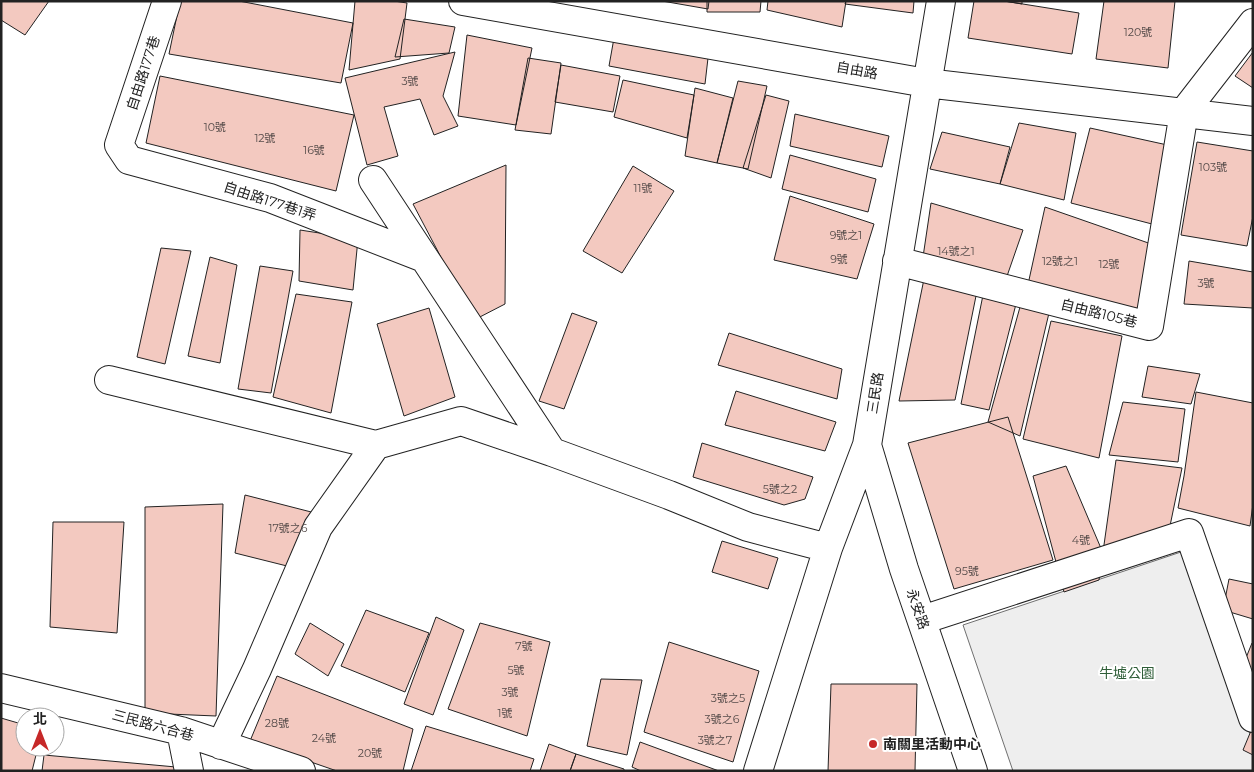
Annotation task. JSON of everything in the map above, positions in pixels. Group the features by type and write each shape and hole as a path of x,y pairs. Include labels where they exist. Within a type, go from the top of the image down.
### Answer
{"street":[{"name":"自由路177巷","path":"119,145 167,1"},
{"name":"自由路","path":"463,1 926,82 1253,121"},
{"name":"三民路","path":"758,771 828,548 867,445 941,1"},
{"path":"1184,112 1253,23"},
{"name":"自由路105巷","path":"897,261 1149,326 1184,112"},
{"name":"自由路177巷1弄","path":"119,145 129,160 270,198 424,258"},
{"path":"373,180 552,452"},
{"path":"109,380 376,445 461,421 669,495 748,527 828,548"},
{"path":"221,745 257,669 318,526 376,445"},
{"name":"永安路","path":"867,445 904,569 973,771"},
{"path":"922,620 1189,533 1253,718"},
{"name":"三民路六合巷","path":"1,688 181,731 302,771"},
{"path":"181,731 189,771"}],"green space":[{"name":"牛墟公園","path":"1187,550 1253,742 1253,771 1013,771 963,625"}],"building":[{"path":"1,1 49,1 25,35 1,20"},
{"path":"180,1 239,1 353,23 341,83 169,54"},
{"path":"355,1 407,3 400,59 349,70"},
{"path":"662,1 709,1 708,9"},
{"path":"707,1 761,1 760,12 707,12"},
{"path":"768,1 846,1 842,27 767,10"},
{"path":"846,1 914,1 913,13 845,4"},
{"path":"974,1 1004,1 1079,13 1072,54 968,38"},
{"path":"1004,1 1022,1 1022,4"},
{"path":"1104,1 1175,1 1168,68 1096,59"},
{"path":"404,19 455,27 449,53 395,57"},
{"path":"467,35 532,48 516,125 458,116"},
{"path":"614,38 708,58 705,84 609,66"},
{"path":"455,52 443,96 458,126 434,135 420,99 384,107 398,156 367,165 345,78"},
{"path":"1253,52 1253,88 1235,76"},
{"path":"528,58 561,63 551,134 515,130"},
{"path":"561,65 620,76 613,112 555,102"},
{"path":"160,76 354,115 336,191 146,143"},
{"path":"623,80 694,95 687,138 614,117"},
{"path":"738,81 767,86 748,169 717,163"},
{"path":"695,88 733,98 717,163 685,156"},
{"path":"766,95 789,101 771,178 743,168"},
{"path":"795,114 889,136 882,167 790,146"},
{"path":"1019,123 1076,133 1064,200 1000,184"},
{"path":"1090,128 1172,146 1152,224 1071,203"},
{"path":"942,132 1010,147 1000,184 930,169"},
{"path":"1197,142 1253,151 1253,216 1247,246 1181,235"},
{"path":"790,155 876,179 868,212 782,189"},
{"path":"506,165 505,304 474,320 413,204"},
{"path":"633,166 674,191 622,273 583,251"},
{"path":"790,196 874,224 857,279 774,260"},
{"path":"931,203 1023,230 1006,279 923,257"},
{"path":"1045,207 1157,246 1141,319 1027,289"},
{"path":"300,230 358,239 353,290 299,281"},
{"path":"161,248 191,251 165,364 137,357"},
{"path":"210,257 237,265 220,363 188,356"},
{"path":"1189,261 1253,272 1253,308 1184,304"},
{"path":"260,266 293,271 271,393 238,389"},
{"path":"924,279 977,291 955,400 899,401"},
{"path":"296,294 352,302 331,413 273,397"},
{"path":"983,295 1016,304 989,410 961,404"},
{"path":"1020,307 1049,313 1020,436 988,422"},
{"path":"429,308 455,397 404,416 377,324"},
{"path":"572,313 597,322 564,409 539,401"},
{"path":"1051,321 1122,336 1099,458 1023,439"},
{"path":"729,333 842,369 837,399 718,365"},
{"path":"1148,366 1200,374 1191,404 1142,397"},
{"path":"736,391 836,422 825,451 725,425"},
{"path":"1196,392 1253,403 1253,504 1250,526 1178,508"},
{"path":"1123,402 1185,409 1178,462 1109,455"},
{"path":"1008,417 1053,560 954,589 908,443"},
{"path":"702,443 813,477 805,499 784,505 693,477"},
{"path":"1116,460 1182,468 1165,550 1101,566"},
{"path":"1066,466 1103,553 1099,580 1064,592 1033,476"},
{"path":"245,495 319,514 299,569 235,553"},
{"path":"223,504 216,716 145,713 145,507"},
{"path":"53,522 124,522 117,633 50,627"},
{"path":"722,541 778,558 768,589 712,572"},
{"path":"1229,579 1253,584 1253,619 1223,610"},
{"path":"366,610 429,633 405,692 341,666"},
{"path":"436,617 464,630 433,715 404,704"},
{"path":"310,623 344,644 328,676 295,654"},
{"path":"480,623 550,642 527,736 448,709"},
{"path":"669,642 759,671 733,762 644,732"},
{"path":"1253,644 1253,701 1233,690"},
{"path":"277,676 413,729 403,771 337,771 250,741"},
{"path":"601,679 642,680 627,755 587,746"},
{"name":"南關里活動中心","path":"831,684 917,684 915,771 828,771"},
{"path":"1,718 15,722 15,757 36,757 32,771 1,771"},
{"path":"426,726 534,759 530,771 411,771"},
{"path":"1253,726 1253,755 1243,750"},
{"path":"640,742 719,771 641,771 632,767"},
{"path":"549,744 576,754 570,771 540,771"},
{"path":"576,754 624,769 624,771 570,771"},
{"path":"44,757 65,757 176,767 176,771 42,771"}],"place":[{"name":"南關里活動中心","path":"873,744"}]}
